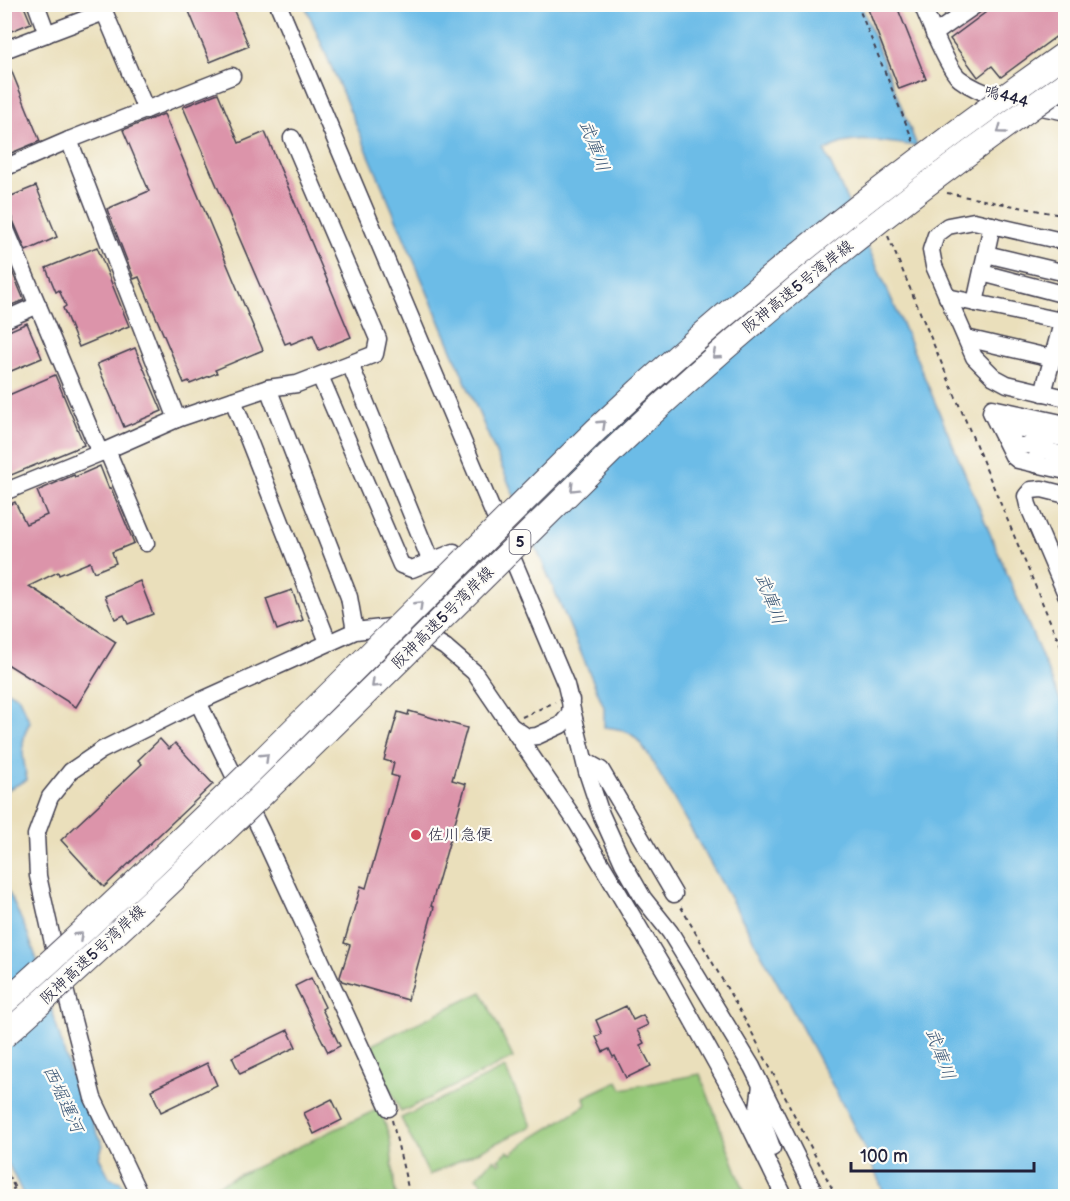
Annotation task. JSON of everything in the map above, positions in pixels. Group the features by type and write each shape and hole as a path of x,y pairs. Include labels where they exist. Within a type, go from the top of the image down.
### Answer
{"highway":[{"name":"阪神高速5号湾岸線","path":"4,1003 80,935 187,833 658,371 775,271 847,214 978,115 1065,53"},
{"name":"阪神高速5号湾岸線","path":"4,1036 208,848 670,395 732,341 861,236 927,184 1065,83"}],"street":[{"path":"36,4 47,34"},
{"path":"279,4 562,674 601,814 623,863 643,898 670,932 722,1016 761,1086 816,1197"},
{"name":"鳴444","path":"922,4 934,34 958,78 989,94 1065,112"},
{"path":"934,34 977,4"},
{"path":"4,50 47,34 102,8 146,110"},
{"path":"4,168 232,76"},
{"path":"4,492 177,419 267,388 297,384 375,354 378,339 292,138"},
{"path":"69,140 177,419"},
{"path":"1065,242 974,221 948,226 936,235 931,250 934,266 974,357 994,377 1006,384 1065,398"},
{"path":"4,225 103,452 146,543"},
{"path":"975,303 992,225"},
{"path":"986,254 1065,273"},
{"path":"982,273 1000,283 1022,283 1041,293 1065,294"},
{"path":"1017,312 1022,283"},
{"path":"947,297 1017,312 1064,318 1043,393"},
{"path":"4,320 38,306"},
{"path":"966,338 1052,358"},
{"path":"350,364 431,562"},
{"path":"320,376 401,565 412,569 454,552"},
{"path":"267,388 349,597 355,631"},
{"path":"233,400 328,642"},
{"path":"1048,435 1045,450 1062,455 1062,470 1018,460 1013,456 992,408 1065,424"},
{"path":"997,423 1065,439"},
{"path":"1014,427 1012,437 1014,445 1020,447 1029,444 1036,447 1038,452 1035,464"},
{"path":"1065,495 1042,489 1031,490 1026,496 1065,594"},
{"path":"140,1197 93,1098 40,887 36,835 50,797 71,771 102,750 198,702 355,631 399,626 425,635 445,646 474,672 577,823 628,906 740,1106 784,1197"},
{"path":"512,727 527,737 537,736 561,725 570,714 571,700"},
{"path":"198,702 261,831 389,1108"},
{"path":"585,761 601,770 674,894"},
{"path":"761,1086 758,1109 760,1119 794,1197"}],"path":[{"path":"857,4 917,149"},
{"path":"674,894 749,1028 836,1197"},
{"path":"389,1108 410,1197"},
{"path":"4,1167 19,1197"},
{"path":"4,1193 15,1188"}],"green space":[{"path":"482,992 513,1058 401,1112 369,1046"},
{"path":"505,1068 532,1126 429,1175 401,1118"},
{"path":"700,1074 746,1196 469,1196 482,1183 476,1177 494,1159 499,1164 501,1162 498,1159 508,1151 511,1154 529,1140 586,1105 584,1097 618,1081 622,1089"},
{"path":"380,1108 390,1139 395,1192 398,1196 195,1196"}],"water":[{"name":"武庫川","path":"305,5 861,5 917,146 858,141 835,145 825,151 895,307 1065,712 1065,1196 885,1196 850,1119 791,1008 648,754 635,737 620,729 604,727 604,707"},
{"path":"5,690 18,696 30,722 23,743 27,780 5,791"},
{"name":"西堀運河","path":"4,882 37,960 72,1078 103,1145 99,1157 110,1178 121,1182 128,1196 24,1196 5,1157"}],"building":[{"path":"4,4 23,4 31,23 4,34"},
{"path":"186,4 231,4 249,46 210,62"},
{"path":"866,4 896,4 926,79 899,89"},
{"path":"997,4 1065,4 1065,33 1058,38 1057,36 1001,77 992,66 978,77 950,39"},
{"path":"4,60 7,60 40,141 4,156"},
{"path":"218,93 239,143 265,132 351,337 319,350 313,335 291,344 290,342 285,344 183,107"},
{"path":"164,114 263,350 215,370 217,373 190,384 189,381 184,383 139,277 134,279 107,209 149,191 123,130"},
{"path":"36,186 57,237 26,251 4,199"},
{"path":"97,247 129,326 79,347 63,308 66,306 59,290 56,292 46,268"},
{"path":"9,264 24,300 4,308 4,266"},
{"path":"27,323 42,358 4,374 4,333"},
{"path":"135,348 162,411 124,427 97,364"},
{"path":"55,375 84,445 4,478 4,397"},
{"path":"100,466 134,543 112,552 116,563 94,572 90,562 59,575 58,572 29,586 116,642 76,707 4,662 4,507 15,502 26,524 47,515 37,491"},
{"path":"140,581 153,614 128,624 124,615 115,619 105,596"},
{"path":"292,590 303,620 277,630 266,599"},
{"name":"佐川急便","path":"409,711 467,728 452,780 466,784 431,906 434,907 408,1000 342,981 340,977 350,945 344,943 361,886 366,888 398,777 391,775 394,763 384,760 398,712 408,715"},
{"path":"160,739 169,749 175,743 213,784 104,887 61,840 142,764 138,760"},
{"path":"311,978 325,1007 322,1009 340,1046 328,1052 295,986"},
{"path":"626,1006 633,1020 643,1015 648,1025 637,1030 644,1043 640,1045 651,1066 626,1078 609,1049 603,1052 596,1037 602,1034 596,1020"},
{"path":"288,1030 296,1047 240,1074 232,1057"},
{"path":"207,1063 217,1085 161,1112 151,1090"},
{"path":"332,1099 342,1120 314,1134 304,1113"}],"place":[{"name":"佐川急便","path":"416,835"}]}
